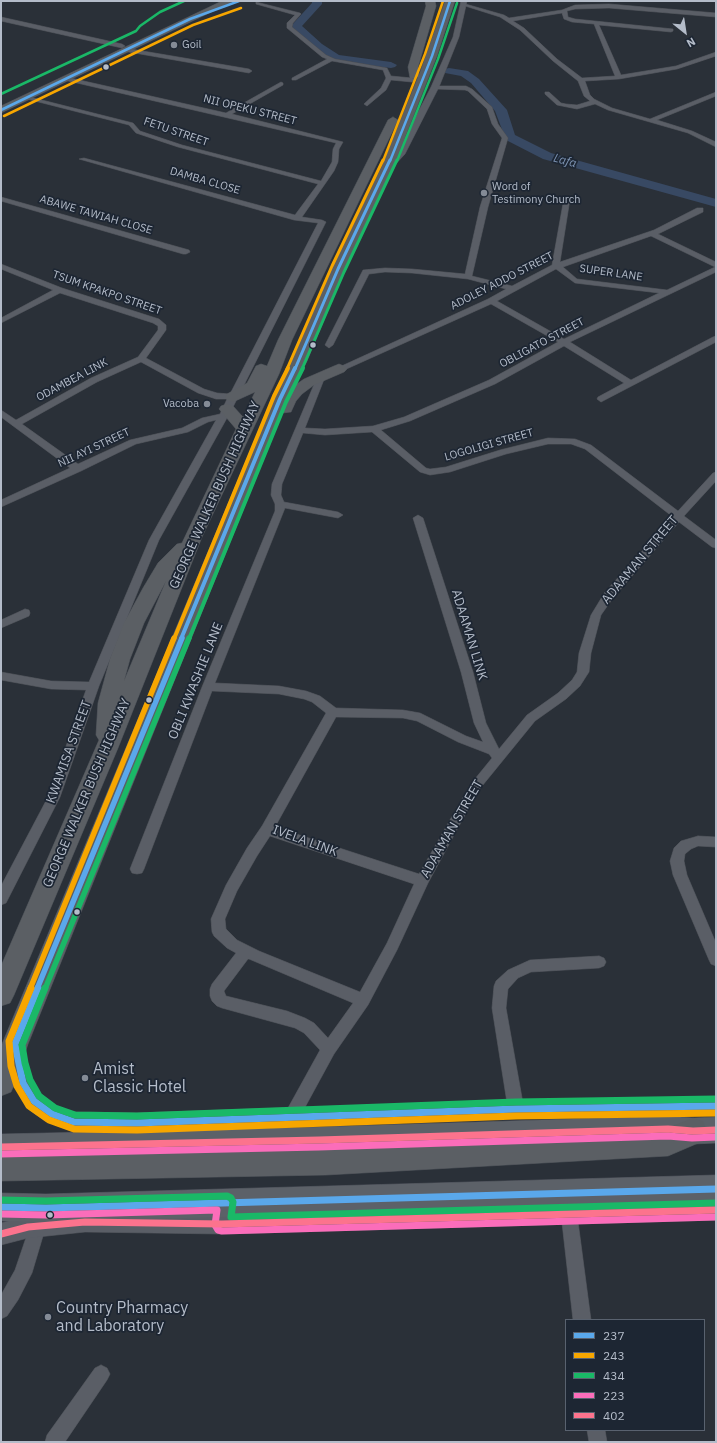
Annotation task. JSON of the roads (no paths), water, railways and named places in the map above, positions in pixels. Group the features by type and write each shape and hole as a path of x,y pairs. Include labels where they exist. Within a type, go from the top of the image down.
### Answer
{"highway":[{"path":"1,110 123,48 141,36 218,1"},
{"path":"1,102 229,1"},
{"path":"190,19 239,1"},
{"path":"413,78 413,67 431,6 430,1"},
{"name":"GEORGE WALKER BUSH HIGHWAY","path":"1,996 107,748 108,703 120,659 134,623 152,588 165,567 193,537 271,374 285,340 426,51 453,4"},
{"name":"GEORGE WALKER BUSH HIGHWAY","path":"12,1083 15,1044 280,399 299,360 338,269 387,168 411,109 438,65 453,4"},
{"path":"141,36 144,31 152,25 192,5"},
{"path":"244,428 227,407 253,386 271,352 285,340"},
{"path":"299,360 320,368 339,369"},
{"path":"242,490 257,471 289,400 297,391 309,382 339,369"},
{"path":"1,1162 326,1161 668,1142 705,1131"}],"main road":[{"path":"1,1207 224,1213 716,1189"}],"street":[{"path":"585,6 584,4 586,3 604,1"},
{"path":"258,3 298,14 290,23 289,27 324,56 331,59 387,71 389,78 384,89 367,104"},
{"path":"453,4 494,13 522,29 555,60 581,80 587,96 595,102 650,121 690,132 715,143"},
{"name":"GEORGE WALKER BUSH HIGHWAY","path":"387,168 401,154 435,87 456,37 453,4"},
{"path":"508,20 564,11 570,7 585,6 716,14"},
{"path":"564,11 566,18 569,19 671,30"},
{"path":"705,12 716,14"},
{"path":"1,19 123,48 249,71"},
{"path":"596,22 596,28 619,78"},
{"path":"581,80 619,78 665,70 716,54"},
{"path":"294,79 331,59"},
{"name":"NII OPEKU STREET","path":"66,78 227,115 296,133 340,142 336,149 335,162 300,219"},
{"path":"389,78 413,78"},
{"path":"227,115 281,84"},
{"path":"435,87 466,88 470,90 490,108 495,124 505,138 484,207 468,276"},
{"path":"547,93 559,104 565,106 577,107 595,102"},
{"path":"650,121 716,94"},
{"name":"FETU STREET","path":"26,98 131,124 138,132 180,146 322,183"},
{"name":"DAMBA CLOSE","path":"82,159 300,219"},
{"name":"ABAWE TAWIAH CLOSE","path":"1,199 186,252"},
{"path":"556,265 566,199"},
{"name":"ADOLEY ADDO STREET","path":"339,369 491,301 556,265 652,234 700,210"},
{"path":"93,686 154,540 227,407 320,226 301,225 300,219"},
{"path":"652,234 716,265"},
{"name":"SUPER LANE","path":"556,265 575,281 668,292"},
{"name":"TSUM KPAKPO STREET","path":"1,266 59,290 156,321 162,325 162,330 141,359"},
{"name":"OBLIGATO STREET","path":"374,429 407,419 472,390 564,342 716,268"},
{"path":"329,345 366,272 385,270 412,271 468,276 514,289"},
{"path":"1,321 59,290"},
{"path":"491,301 564,342 630,383"},
{"path":"601,399 716,339"},
{"path":"141,359 201,391 216,396 227,407"},
{"name":"ODAMBEA LINK","path":"15,424 94,380 141,359"},
{"path":"321,377 277,484 276,495 280,504 338,515"},
{"name":"NII AYI STREET","path":"1,504 133,442 185,430 206,420 227,407"},
{"path":"1,413 78,469"},
{"path":"299,430 325,432 374,429"},
{"name":"LOGOLIGI STREET","path":"374,429 423,470 430,472 447,470 503,452 548,441 572,441 588,448 679,515 716,545"},
{"name":"ADAAMAN STREET","path":"291,1117 329,1049 363,1000 392,946 422,881 474,788 495,755 531,718 562,696 576,683 583,672 585,653 596,615 609,595 636,562 679,515 711,486 716,475"},
{"name":"OBLI KWASHIE LANE","path":"137,869 208,687 280,511 280,504"},
{"name":"ADAAMAN LINK","path":"418,518 467,672 480,723 495,755"},
{"path":"1,624 25,613"},
{"name":"KWAMISA STREET","path":"1,676 51,685 93,686 54,797 1,899"},
{"path":"208,687 279,690 306,695 316,699 333,712 403,714 420,717 495,755"},
{"name":"IVELA LINK","path":"333,712 268,830 422,881"},
{"path":"268,830 252,852 231,888 218,919 219,932 232,944 246,951 363,1000"},
{"path":"716,842 698,841 686,845 679,852 677,861 682,880 716,960"},
{"path":"246,951 217,989 217,996 222,1001 287,1018 300,1023 309,1028 329,1049"},
{"path":"516,1109 500,1015 501,986 513,974 530,966 599,962"},
{"path":"12,1083 34,1102 52,1114 74,1122 136,1123 516,1109 716,1106"},
{"path":"1,1234 38,1226 224,1213 569,1214 716,1210"},
{"path":"569,1214 582,1319"},
{"path":"1,1310 24,1273 38,1226"},
{"path":"54,1442 101,1374"},
{"path":"596,1431 598,1442"}],"waterway":[{"path":"317,1 317,4 296,26 318,46 335,57 345,60 391,65"},
{"name":"Lafa","path":"449,71 464,73 475,81 501,110 510,137 547,156 716,203"}],"place":[{"name":"Goil","path":"174,45"},
{"name":"Word of Testimony Church","path":"484,193"},
{"name":"Vacoba","path":"207,404"},
{"name":"Amist Classic Hotel","path":"85,1078"},
{"name":"Country Pharmacy and Laboratory","path":"48,1317"}]}
